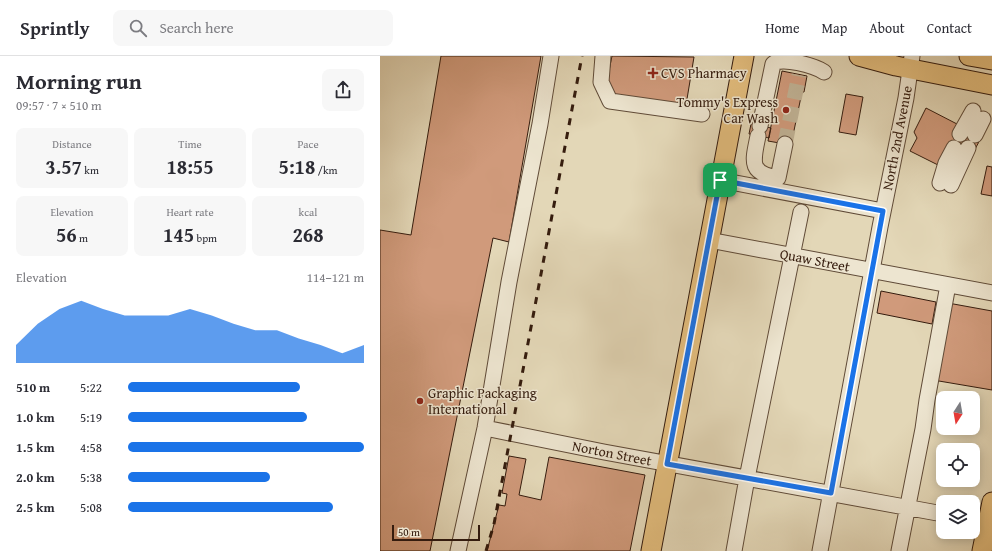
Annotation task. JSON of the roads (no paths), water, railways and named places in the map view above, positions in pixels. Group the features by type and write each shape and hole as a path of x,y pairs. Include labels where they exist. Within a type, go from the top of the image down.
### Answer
{"main road":[{"path":"651,551 708,240 744,56"},
{"path":"859,56 911,62 992,85"},
{"path":"969,56 992,60"},
{"path":"982,551 984,522 992,502"}],"street":[{"path":"458,551 485,428 509,282 540,124 551,56"},
{"path":"604,56 601,82 610,100 702,114"},
{"path":"785,144 778,178 764,176 758,170 754,160 773,64 777,61 781,61 812,66 824,72 806,69 800,72 799,75"},
{"name":"North 2nd Avenue","path":"820,551 883,211 906,98 911,62"},
{"path":"946,184 946,163 964,141 978,115"},
{"path":"720,180 883,211"},
{"path":"734,551 747,478 801,212"},
{"name":"Quaw Street","path":"708,240 992,293"},
{"path":"899,551 923,429 948,285"},
{"name":"Norton Street","path":"485,428 667,464 936,513"}],"tunnel":[{"path":"785,144 799,75"}],"railway":[{"path":"486,551 494,524 582,56"}],"place":[{"name":"CVS Pharmacy","path":"653,73"},
{"name":"Tommy's Express Car Wash","path":"786,110"},
{"name":"Graphic Packaging International","path":"420,401"}]}
